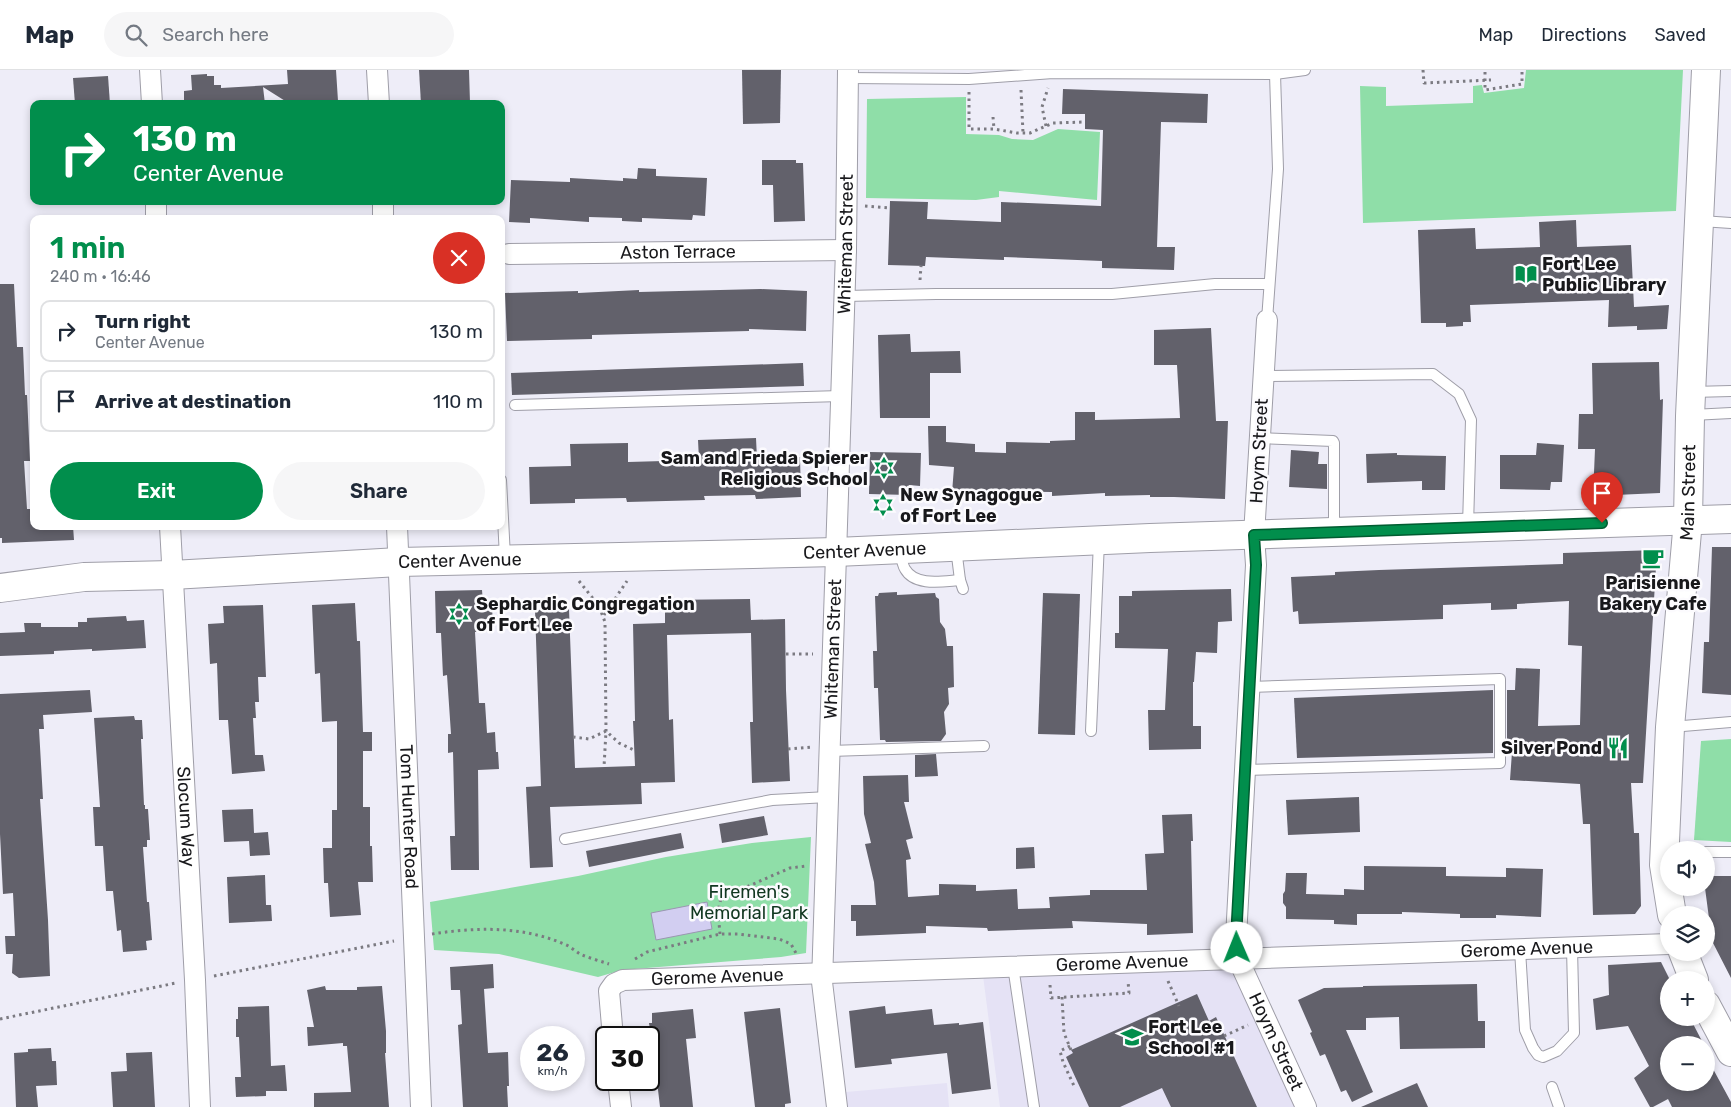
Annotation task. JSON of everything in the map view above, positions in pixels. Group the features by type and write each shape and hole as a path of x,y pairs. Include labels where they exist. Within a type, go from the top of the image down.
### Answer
{"main road":[{"name":"Main Street","path":"1667,841 1670,727 1688,520 1690,404 1706,70"},
{"name":"Center Avenue","path":"0,588 84,577 172,575 399,562 836,552 1099,540 1731,519"},
{"path":"1715,1022 1731,1052"}],"street":[{"path":"150,70 152,100"},
{"path":"378,70 379,100"},
{"name":"Whiteman Street","path":"837,1107 814,973 830,751 845,296 848,74"},
{"name":"Aston Terrace","path":"509,254 846,250"},
{"name":"Hoym Street","path":"1267,320 1254,535 1256,565 1236,938 1238,959 1306,1107"},
{"name":"Slocum Way","path":"170,530 195,980 200,1107"},
{"name":"Tom Hunter Road","path":"397,530 421,1107"},
{"name":"Gerome Avenue","path":"616,985 814,973 1014,974 1238,959 1660,944"},
{"path":"614,1026 616,985"},
{"path":"619,1091 621,1107"}],"lane":[{"path":"848,74 969,79 1052,73 1275,74 1305,70"},
{"path":"1267,320 1278,169 1275,74"},
{"path":"1700,221 1731,223"},
{"path":"845,296 1112,294 1215,284 1269,284"},
{"path":"1264,376 1434,374 1459,394 1471,420 1468,527"},
{"path":"1690,404 1731,391"},
{"path":"515,405 841,396"},
{"path":"1690,404 1731,413"},
{"path":"1260,438 1333,441 1334,532"},
{"path":"503,530 505,561"},
{"path":"1091,731 1099,540"},
{"path":"900,549 905,570 913,578 962,584 956,547"},
{"path":"1245,770 1500,763 1500,679 1250,687"},
{"path":"1670,727 1731,722"},
{"path":"830,751 984,746"},
{"path":"565,839 772,800 828,797"},
{"path":"1715,852 1731,852"},
{"path":"1520,950 1525,1030 1533,1048 1542,1057 1557,1051 1574,1033 1572,948"},
{"path":"1014,974 1034,1107"},
{"path":"1552,1087 1559,1107"}],"path":[{"path":"1423,70 1424,83 1491,80"},
{"path":"1485,72 1485,90 1522,84 1522,70"},
{"path":"1046,126 1042,107 1052,73"},
{"path":"969,79 969,129 994,129 1030,133 1061,122 1085,122"},
{"path":"1041,87 1048,87"},
{"path":"1023,133 1020,92 1024,88"},
{"path":"993,117 994,129"},
{"path":"604,615 631,577 650,557"},
{"path":"566,559 574,576 593,597 604,615 606,731 604,767"},
{"path":"786,654 833,653"},
{"path":"574,737 589,739 606,731"},
{"path":"606,731 619,743 634,750"},
{"path":"720,934 718,911 721,898 790,868 806,866"},
{"path":"413,937 462,929 504,929 526,932 564,944 580,954 615,966 616,985"},
{"path":"633,960 654,950 720,934 738,934 779,939 791,944 814,973"},
{"path":"1014,974 1049,978 1051,998 1129,993 1128,975"},
{"path":"1164,974 1179,1006"},
{"path":"1062,997 1064,1033 1070,1048 1060,1051 1075,1088"},
{"path":"1224,1036 1253,1022"}],"shaded area":[{"path":"707,902 712,929 656,940 651,913"},
{"name":"Fort Lee School #1","path":"1238,959 1306,1107 1000,1107 982,968"},
{"path":"947,1083 949,1107 837,1107 835,1093"}],"green space":[{"path":"1526,70 1683,70 1676,211 1363,223 1360,86 1386,87 1386,106 1473,103 1473,86 1482,85 1484,93 1524,88"},
{"path":"966,97 966,134 999,135 1012,139 1033,140 1058,129 1100,132 1097,200 999,191 999,197 976,200 866,198 867,99"},
{"path":"1731,739 1731,842 1694,840 1701,741"},
{"name":"Firemen's Memorial Park","path":"811,837 806,953 781,957 622,970 598,977 499,954 434,950 430,902 578,876 666,857 752,843"}],"building":[{"path":"287,70 336,70 338,100 284,100 263,87 265,100 184,100 184,91 192,90 191,75 207,74 207,76 214,76 214,85 221,85 221,88 288,84"},
{"path":"419,70 469,70 470,100 421,100"},
{"path":"742,70 781,70 780,123 743,124"},
{"path":"108,76 110,100 75,100 73,78"},
{"path":"1063,89 1208,94 1207,123 1161,122 1157,247 1175,247 1174,270 1102,268 1102,261 1004,257 1004,260 926,257 925,266 888,265 890,201 928,202 927,219 1001,222 1001,202 1101,206 1103,130 1085,129 1085,114 1062,114"},
{"path":"762,160 796,160 796,163 803,163 805,221 774,222 773,185 762,185"},
{"path":"638,168 656,169 656,176 707,178 705,216 693,215 692,220 642,218 642,222 622,221 622,218 589,217 589,222 530,218 530,223 509,222 511,180 570,182 570,178 623,181 623,178 637,179"},
{"name":"Fort Lee Public Library","path":"1576,220 1577,247 1631,245 1634,307 1669,305 1667,329 1637,330 1637,326 1608,327 1609,300 1470,305 1471,322 1463,322 1463,326 1446,327 1446,323 1421,323 1418,230 1475,228 1476,249 1540,247 1539,222"},
{"path":"0,284 14,284 17,347 23,347 25,395 27,395 30,461 24,461 27,509 30,509 30,530 73,530 74,540 2,543 2,538 0,538"},
{"path":"761,289 807,291 806,331 749,329 749,331 592,335 592,339 507,341 505,293"},
{"path":"1211,328 1216,421 1228,421 1225,499 1150,497 1150,495 1105,496 1105,493 1052,496 1052,492 988,491 988,494 952,493 954,467 929,465 928,426 946,426 946,442 975,444 975,452 1006,453 1006,442 1050,443 1050,441 1075,440 1075,412 1095,412 1095,420 1180,418 1177,365 1154,365 1154,330"},
{"path":"910,334 911,352 960,351 961,373 930,373 930,418 880,418 878,335"},
{"path":"1659,362 1660,400 1663,399 1660,493 1593,496 1595,449 1578,449 1579,414 1593,414 1592,363"},
{"path":"803,363 804,386 512,395 511,373"},
{"path":"756,438 757,459 800,457 801,497 756,499 755,495 704,496 705,500 627,502 626,498 575,499 575,503 530,504 529,467 571,466 570,444 628,443 628,462 699,460 698,440"},
{"path":"1537,443 1564,445 1562,482 1551,482 1550,490 1500,489 1500,455 1536,455"},
{"path":"1291,450 1319,452 1318,464 1327,464 1327,489 1289,487"},
{"path":"870,452 921,453 920,486 909,485 909,495 869,494"},
{"path":"1397,453 1397,455 1446,456 1445,490 1422,490 1422,481 1367,483 1366,454"},
{"path":"1712,547 1731,547 1731,695 1702,693 1704,642 1709,642"},
{"path":"1657,550 1643,783 1631,783 1634,833 1639,833 1641,906 1635,914 1593,915 1590,824 1583,824 1580,784 1510,780 1512,752 1507,752 1507,690 1515,690 1516,668 1540,669 1538,726 1580,725 1582,646 1568,645 1569,601 1517,604 1517,609 1491,610 1491,603 1443,605 1443,619 1299,624 1298,611 1293,612 1291,577 1335,575 1335,572 1563,564 1563,553"},
{"path":"1231,589 1232,621 1218,622 1217,653 1196,652 1193,682 1193,726 1201,726 1201,749 1149,750 1148,710 1165,710 1168,649 1115,648 1115,633 1119,633 1119,596 1132,596 1132,591"},
{"path":"482,590 483,603 492,603 493,631 475,632 479,703 485,703 487,733 495,732 499,769 478,770 479,870 451,870 450,836 455,836 453,752 448,753 448,734 451,734 447,675 443,676 441,633 436,633 435,591"},
{"path":"897,592 897,595 935,593 939,599 940,622 945,629 947,646 953,646 954,687 948,688 949,704 944,712 946,734 941,741 886,742 885,740 880,740 878,688 874,688 873,651 877,651 875,596 878,596 879,593"},
{"path":"1043,593 1080,594 1075,735 1038,734"},
{"path":"750,599 751,620 785,619 790,781 752,783 750,722 753,722 751,633 667,635 669,720 673,719 675,782 641,783 642,804 550,807 553,867 530,868 526,787 541,786 535,610 569,609 575,768 635,766 633,624 665,623 665,600"},
{"path":"355,603 357,641 360,641 363,732 372,732 372,751 363,751 363,807 370,807 370,846 372,846 373,882 358,882 361,915 330,917 328,883 324,883 323,848 332,848 332,810 337,810 337,721 322,722 320,673 315,674 312,605"},
{"path":"263,605 266,677 258,677 259,702 255,702 256,718 253,718 255,755 263,755 265,771 232,774 228,720 219,720 217,663 210,664 208,624 224,623 223,606"},
{"path":"126,616 127,621 144,620 146,648 54,651 54,654 0,656 0,633 25,632 24,623 41,623 41,627 78,627 78,622 87,622 87,618"},
{"path":"90,690 92,712 43,715 44,729 39,729 43,799 40,799 50,976 19,978 12,973 13,954 6,954 5,936 15,936 13,893 3,894 0,834 0,694"},
{"path":"1493,690 1493,753 1297,758 1294,698"},
{"path":"134,716 135,720 142,720 144,805 145,809 148,809 150,840 147,840 147,847 143,847 152,940 146,941 147,950 123,952 121,930 117,931 113,891 106,891 103,846 95,846 93,807 100,807 94,718"},
{"path":"936,754 938,776 915,777 915,755"},
{"path":"908,775 909,802 904,802 913,838 906,840 911,859 906,860 908,897 939,895 939,884 976,885 976,891 1017,889 1018,909 1050,908 1049,897 1090,895 1090,890 1147,890 1145,854 1164,853 1162,815 1192,814 1193,933 1147,935 1147,924 1072,921 1073,928 988,931 987,928 926,926 926,933 856,936 856,921 851,921 851,905 876,905 874,882 865,844 871,843 864,814 863,776"},
{"path":"1359,797 1360,832 1288,835 1286,800"},
{"path":"253,809 254,833 268,832 270,855 250,856 249,841 224,842 222,810"},
{"path":"764,816 768,835 722,843 719,824"},
{"path":"681,833 684,848 589,867 586,851"},
{"path":"1034,847 1035,868 1016,869 1016,848"},
{"path":"1364,866 1446,867 1446,876 1506,877 1506,868 1543,869 1541,917 1496,915 1496,918 1460,918 1460,914 1402,912 1402,914 1357,914 1357,925 1334,924 1334,920 1286,919 1283,894 1285,891 1286,873 1307,873 1306,894 1344,895 1344,889 1364,890"},
{"path":"265,875 266,905 271,905 272,921 229,923 227,877"},
{"path":"1715,876 1731,876 1731,978 1715,947 1715,906 1707,906 1706,896 1715,896"},
{"path":"1661,962 1666,971 1660,971 1660,1026 1694,1026 1699,1036 1660,1036 1660,1091 1715,1091 1715,1073 1731,1102 1731,1107 1672,1107 1668,1099 1650,1107 1634,1078 1649,1066 1628,1026 1596,1030 1593,999 1609,995 1608,965"},
{"path":"493,964 494,988 484,989 488,1053 508,1052 508,1107 463,1107 458,1025 462,1024 460,990 451,990 450,967"},
{"path":"1477,984 1478,1021 1485,1021 1485,1048 1400,1049 1399,1017 1366,1018 1366,1030 1346,1030 1373,1092 1352,1102 1346,1090 1341,1092 1325,1054 1320,1056 1298,1000 1324,988"},
{"path":"325,986 326,990 357,990 357,987 382,986 389,1107 314,1107 314,1093 351,1092 347,1046 343,1046 343,1043 308,1046 307,1027 314,1027 307,990"},
{"path":"1197,994 1209,1021 1216,1017 1257,1107 1171,1107 1162,1088 1120,1107 1089,1107 1066,1057 1073,1053 1071,1050"},
{"path":"269,1006 271,1066 285,1065 287,1091 266,1091 266,1096 236,1097 235,1077 241,1077 239,1037 236,1037 238,1007"},
{"path":"885,1006 886,1014 932,1009 934,1025 959,1023 959,1025 983,1022 991,1089 952,1094 947,1053 891,1059 892,1064 855,1068 849,1011"},
{"path":"780,1008 791,1103 785,1104 785,1107 755,1107 744,1012"},
{"path":"693,1009 696,1038 686,1039 693,1107 660,1107 658,1091 660,1091 660,1026 649,1026 649,1023 652,1023 652,1013"},
{"path":"51,1048 52,1061 56,1061 57,1085 36,1086 38,1107 16,1107 14,1053 28,1052 28,1049"},
{"path":"152,1052 155,1107 113,1107 111,1072 127,1071 126,1053"},
{"path":"1417,1083 1428,1107 1361,1107"}],"place":[{"name":"Fort Lee Public Library","path":"1526,274"},
{"name":"Sam and Frieda Spierer Religious School","path":"884,468"},
{"name":"New Synagogue of Fort Lee","path":"883,505"},
{"name":"Parisienne Bakery Cafe","path":"1653,558"},
{"name":"Sephardic Congregation of Fort Lee","path":"459,614"},
{"name":"Silver Pond","path":"1618,748"},
{"name":"Fort Lee School #1","path":"1132,1037"}],"route":[{"path":"1237,948 1256,565 1254,535 1602,523"}]}
